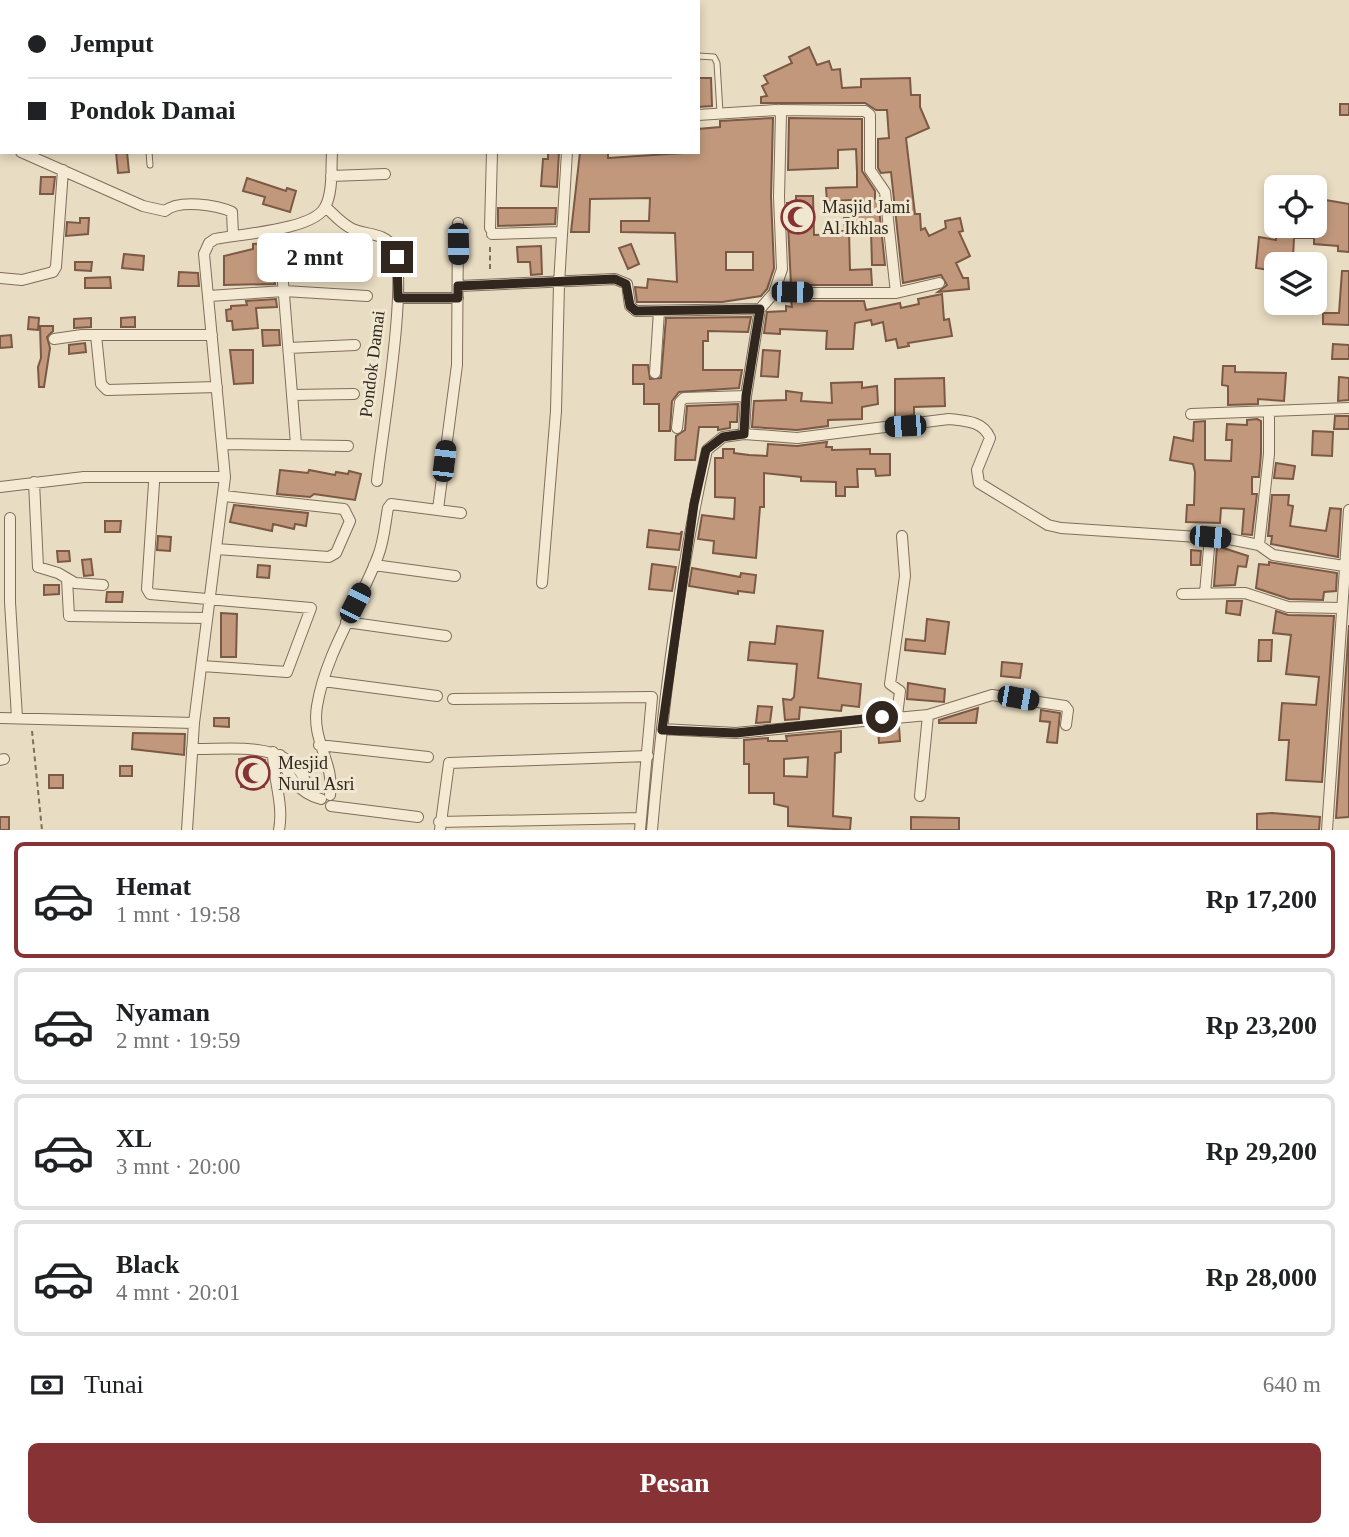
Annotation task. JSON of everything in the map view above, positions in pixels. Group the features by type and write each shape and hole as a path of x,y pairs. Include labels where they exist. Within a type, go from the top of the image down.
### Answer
{"street":[{"path":"744,434 746,396 760,309 774,293 782,269 780,110"},
{"path":"700,114 780,110 865,111 870,115 870,170 886,192 896,293"},
{"path":"26,154 143,206 165,211 169,207 187,206 223,208 232,212 233,235"},
{"path":"187,830 194,723 225,477 205,248 215,239 278,229 310,219 326,207 332,154"},
{"path":"492,154 491,231 561,232"},
{"path":"542,583 556,411 561,232 567,154"},
{"path":"0,278 22,280 52,271 55,267 63,170"},
{"path":"331,176 385,174"},
{"name":"Pondok Damai","path":"326,207 354,230 386,239 394,248 398,298 377,481"},
{"path":"438,509 457,365 458,223"},
{"path":"280,246 296,444"},
{"path":"398,298 458,292 490,285 620,280 628,288 634,310 760,309"},
{"path":"774,293 896,293 939,283"},
{"path":"209,296 284,291 367,296"},
{"path":"655,373 659,311"},
{"path":"54,339 96,335 212,335"},
{"path":"96,335 101,384 107,390 217,387"},
{"path":"289,348 355,345"},
{"path":"292,395 354,394"},
{"path":"677,428 680,402 684,398 746,396"},
{"path":"1191,414 1349,408"},
{"path":"1259,545 1269,454 1269,412"},
{"path":"640,830 662,730 694,504 706,450 723,437 744,434 797,438 949,419 970,422 987,431 990,438 976,478 979,483 1048,525 1210,537 1259,545 1273,555 1344,566"},
{"path":"224,444 348,446"},
{"path":"0,487 107,477 154,480 225,477"},
{"path":"34,482 38,567 75,583 103,585"},
{"path":"154,483 148,592 209,601 311,608 287,672 202,666"},
{"path":"216,549 333,556 350,520 344,509 224,496"},
{"path":"327,800 330,774 319,745 316,719 323,681 346,622 374,565 391,505 461,513"},
{"path":"1327,830 1344,663 1341,608 1349,510"},
{"path":"10,518 5,602 17,718"},
{"path":"897,716 900,691 890,684 905,576 902,536"},
{"path":"1205,593 1210,537"},
{"path":"374,565 454,576"},
{"path":"67,579 69,616 207,618"},
{"path":"1182,594 1245,593 1289,607 1341,608"},
{"path":"346,622 446,636"},
{"path":"323,681 437,696"},
{"path":"453,699 647,695 653,701 648,756 652,830"},
{"path":"662,730 736,733 928,715 992,695 1065,706 1068,710 1066,725"},
{"path":"920,796 928,715"},
{"path":"0,718 194,723"},
{"path":"319,745 428,757"},
{"path":"192,749 277,753 295,764 309,794 327,800 418,817"},
{"path":"277,753 273,777 282,816 279,830"},
{"path":"641,818 440,826 449,763 648,756"}],"lane":[{"path":"700,56 714,57 717,63 720,113"},
{"path":"149,154 150,165"}],"path":[{"path":"490,285 491,231"},
{"path":"31,719 41,830"}],"building":[{"path":"809,47 817,65 829,61 832,70 840,69 842,88 861,87 861,79 910,78 911,95 920,95 920,107 929,128 906,138 915,214 920,214 921,230 925,228 929,236 946,228 945,221 960,218 963,231 959,232 970,256 956,263 963,278 968,278 969,289 938,292 947,285 941,275 903,283 891,172 881,173 878,168 878,139 889,138 887,110 876,110 865,103 761,103 761,97 767,96 762,86 768,83 764,76 792,63 789,57"},
{"path":"700,78 711,78 712,106 700,107"},
{"path":"1340,104 1349,104 1349,115 1340,115"},
{"path":"773,118 771,197 774,268 767,289 761,296 722,302 637,302 635,287 647,288 648,279 677,282 675,233 621,232 621,221 649,221 650,198 590,199 589,232 571,232 580,154 608,154 608,158 700,154 700,129 720,127 720,121","holes":["726,252 753,252 753,270 726,270"]},
{"path":"789,118 862,119 862,171 875,191 875,199 878,199 885,265 872,265 871,230 849,231 850,270 871,269 872,285 791,285 787,203 796,203 796,196 813,196 814,235 840,234 840,231 845,231 844,218 854,218 853,200 827,201 826,188 857,187 857,172 856,149 838,150 838,168 788,170"},
{"path":"116,154 127,154 129,172 118,173"},
{"path":"548,154 559,154 557,187 541,186 543,159 548,159"},
{"path":"41,177 55,177 53,194 40,194"},
{"path":"247,178 286,191 287,188 296,191 290,212 263,204 265,197 243,191"},
{"path":"1327,200 1349,204 1349,252 1338,251 1338,246 1314,244 1314,238 1327,238"},
{"path":"498,208 556,208 555,224 498,226"},
{"path":"80,218 89,218 88,234 66,236 67,222 80,223"},
{"path":"1259,237 1276,240 1294,238 1293,252 1264,252 1264,269 1256,268"},
{"path":"270,242 275,284 224,285 224,256 253,249 253,244"},
{"path":"631,244 639,264 628,269 619,248"},
{"path":"541,246 542,274 531,275 530,262 518,262 517,247"},
{"path":"124,254 144,256 143,270 122,268"},
{"path":"75,262 92,262 91,271 75,270"},
{"path":"1342,271 1349,271 1349,325 1323,324 1323,315 1339,313"},
{"path":"179,272 198,273 199,286 178,286"},
{"path":"110,277 111,288 85,288 85,278"},
{"path":"942,294 944,320 949,319 952,336 908,343 909,346 898,348 896,339 886,341 883,322 872,325 871,320 855,323 853,349 826,349 827,331 780,329 780,334 764,333 767,312 786,311 786,306 792,307 791,301 864,301 866,310 900,303 901,308 919,304 918,299"},
{"path":"276,299 277,307 256,308 258,328 233,330 232,321 227,321 226,310 231,309 231,306 247,305 246,301"},
{"path":"29,317 39,318 38,330 28,329"},
{"path":"135,317 135,327 121,327 121,318"},
{"path":"751,317 748,332 708,331 708,341 703,341 703,370 742,370 739,388 679,392 672,401 670,431 659,431 659,404 644,404 644,384 633,384 633,365 648,365 650,379 661,378 666,318"},
{"path":"91,318 91,327 74,328 74,319"},
{"path":"40,326 53,326 53,331 47,337 50,348 44,387 39,387"},
{"path":"262,330 279,330 280,345 263,346"},
{"path":"11,335 12,347 0,348 0,336"},
{"path":"85,343 86,352 69,354 69,345"},
{"path":"1333,344 1349,345 1349,359 1332,359"},
{"path":"230,350 253,350 253,383 234,384"},
{"path":"763,350 780,351 778,377 761,376"},
{"path":"1223,366 1235,366 1235,372 1286,373 1284,401 1258,399 1258,404 1228,405 1228,386 1222,385"},
{"path":"1339,377 1349,378 1349,400 1338,401"},
{"path":"944,378 945,406 914,407 914,415 895,418 895,379"},
{"path":"862,382 862,388 877,386 878,404 862,407 862,419 828,420 828,426 797,430 752,427 754,401 786,400 786,391 802,393 801,401 832,403 831,383"},
{"path":"738,404 737,422 730,422 730,428 718,430 718,427 699,427 695,460 675,460 676,436 685,430 687,406"},
{"path":"1335,416 1349,416 1349,429 1334,429"},
{"path":"1247,420 1261,421 1261,454 1259,477 1252,477 1252,494 1257,494 1252,535 1242,534 1244,509 1221,508 1220,523 1186,522 1187,505 1194,505 1195,472 1193,464 1170,460 1174,437 1193,441 1194,422 1205,421 1205,460 1231,461 1232,440 1226,440 1227,424 1247,425"},
{"path":"1313,431 1333,432 1332,456 1312,455"},
{"path":"827,442 826,447 832,447 832,450 870,449 870,454 890,454 890,475 876,476 875,469 857,469 858,487 845,487 845,496 836,496 836,482 801,481 801,477 764,473 764,507 760,507 756,558 713,553 714,541 698,539 702,515 734,519 735,498 715,497 715,458 723,458 723,449 734,449 734,453 767,456 768,444 797,446"},
{"path":"1276,463 1295,466 1293,479 1274,478"},
{"path":"280,470 308,473 309,470 335,475 336,472 348,474 349,471 361,474 355,500 314,494 310,497 277,494"},
{"path":"1272,495 1289,495 1288,505 1293,506 1290,526 1326,531 1330,508 1341,509 1338,557 1271,544 1272,536 1268,536"},
{"path":"234,505 308,513 306,526 295,524 294,529 273,524 272,531 230,522"},
{"path":"105,521 121,521 120,532 105,532"},
{"path":"649,530 680,534 682,531 679,550 647,547"},
{"path":"158,536 171,537 170,551 157,550"},
{"path":"1217,546 1248,556 1246,567 1238,566 1235,585 1214,586"},
{"path":"1191,550 1201,551 1200,565 1191,565"},
{"path":"57,551 69,551 70,561 58,562"},
{"path":"91,559 93,575 84,576 82,560"},
{"path":"1269,562 1337,573 1336,591 1324,592 1323,600 1289,599 1256,588 1259,564 1269,565"},
{"path":"652,564 676,567 672,591 649,589"},
{"path":"258,565 270,566 269,578 257,577"},
{"path":"692,568 740,577 741,573 756,575 754,593 738,591 738,594 689,586"},
{"path":"44,585 59,585 59,594 44,595"},
{"path":"107,592 123,592 122,602 106,602"},
{"path":"1227,601 1242,601 1240,615 1226,613"},
{"path":"1276,611 1288,615 1334,616 1322,782 1286,780 1289,740 1279,740 1282,703 1316,705 1319,677 1286,674 1291,635 1273,633"},
{"path":"221,613 237,614 236,657 221,657"},
{"path":"927,619 949,622 945,654 905,650 906,639 925,641"},
{"path":"1349,625 1349,817 1336,818"},
{"path":"777,626 823,631 818,678 861,684 859,707 842,705 841,711 800,707 799,719 785,720 783,699 791,700 794,697 797,664 748,660 750,642 775,644"},
{"path":"1259,640 1272,640 1271,661 1258,661"},
{"path":"1002,662 1022,664 1020,678 1001,676"},
{"path":"908,683 945,689 944,702 907,699"},
{"path":"758,706 772,707 770,722 756,723"},
{"path":"978,708 976,723 939,723 939,720"},
{"path":"1041,710 1060,713 1057,743 1047,742 1050,722 1040,721"},
{"path":"214,718 229,718 229,727 214,726"},
{"path":"899,726 900,741 879,743 878,728"},
{"path":"841,731 841,752 835,753 833,816 851,818 850,830 788,826 788,807 774,804 774,793 749,793 749,764 744,764 744,740 768,738 768,741 787,741 786,736","holes":["808,757 807,777 784,776 784,759"]},
{"path":"133,733 185,734 184,755 132,749"},
{"name":"Mesjid Nurul Asri","path":"250,757 265,760 264,787 241,787 239,759"},
{"path":"120,766 132,766 132,776 120,776"},
{"path":"49,775 63,775 63,788 49,788"},
{"path":"1257,814 1320,817 1319,830 1257,830"},
{"path":"0,817 9,817 9,830 0,830"},
{"path":"911,817 959,818 959,830 911,830"}],"place":[{"name":"Masjid Jami Al Ikhlas","path":"798,217"},
{"name":"Mesjid Nurul Asri","path":"253,773"}],"route":[{"path":"397,257 398,298 458,298 458,286 559,284 615,279 626,284 630,306 636,311 760,309 746,396 744,434 723,437 706,450 694,504 662,730 736,733 882,717"}]}
